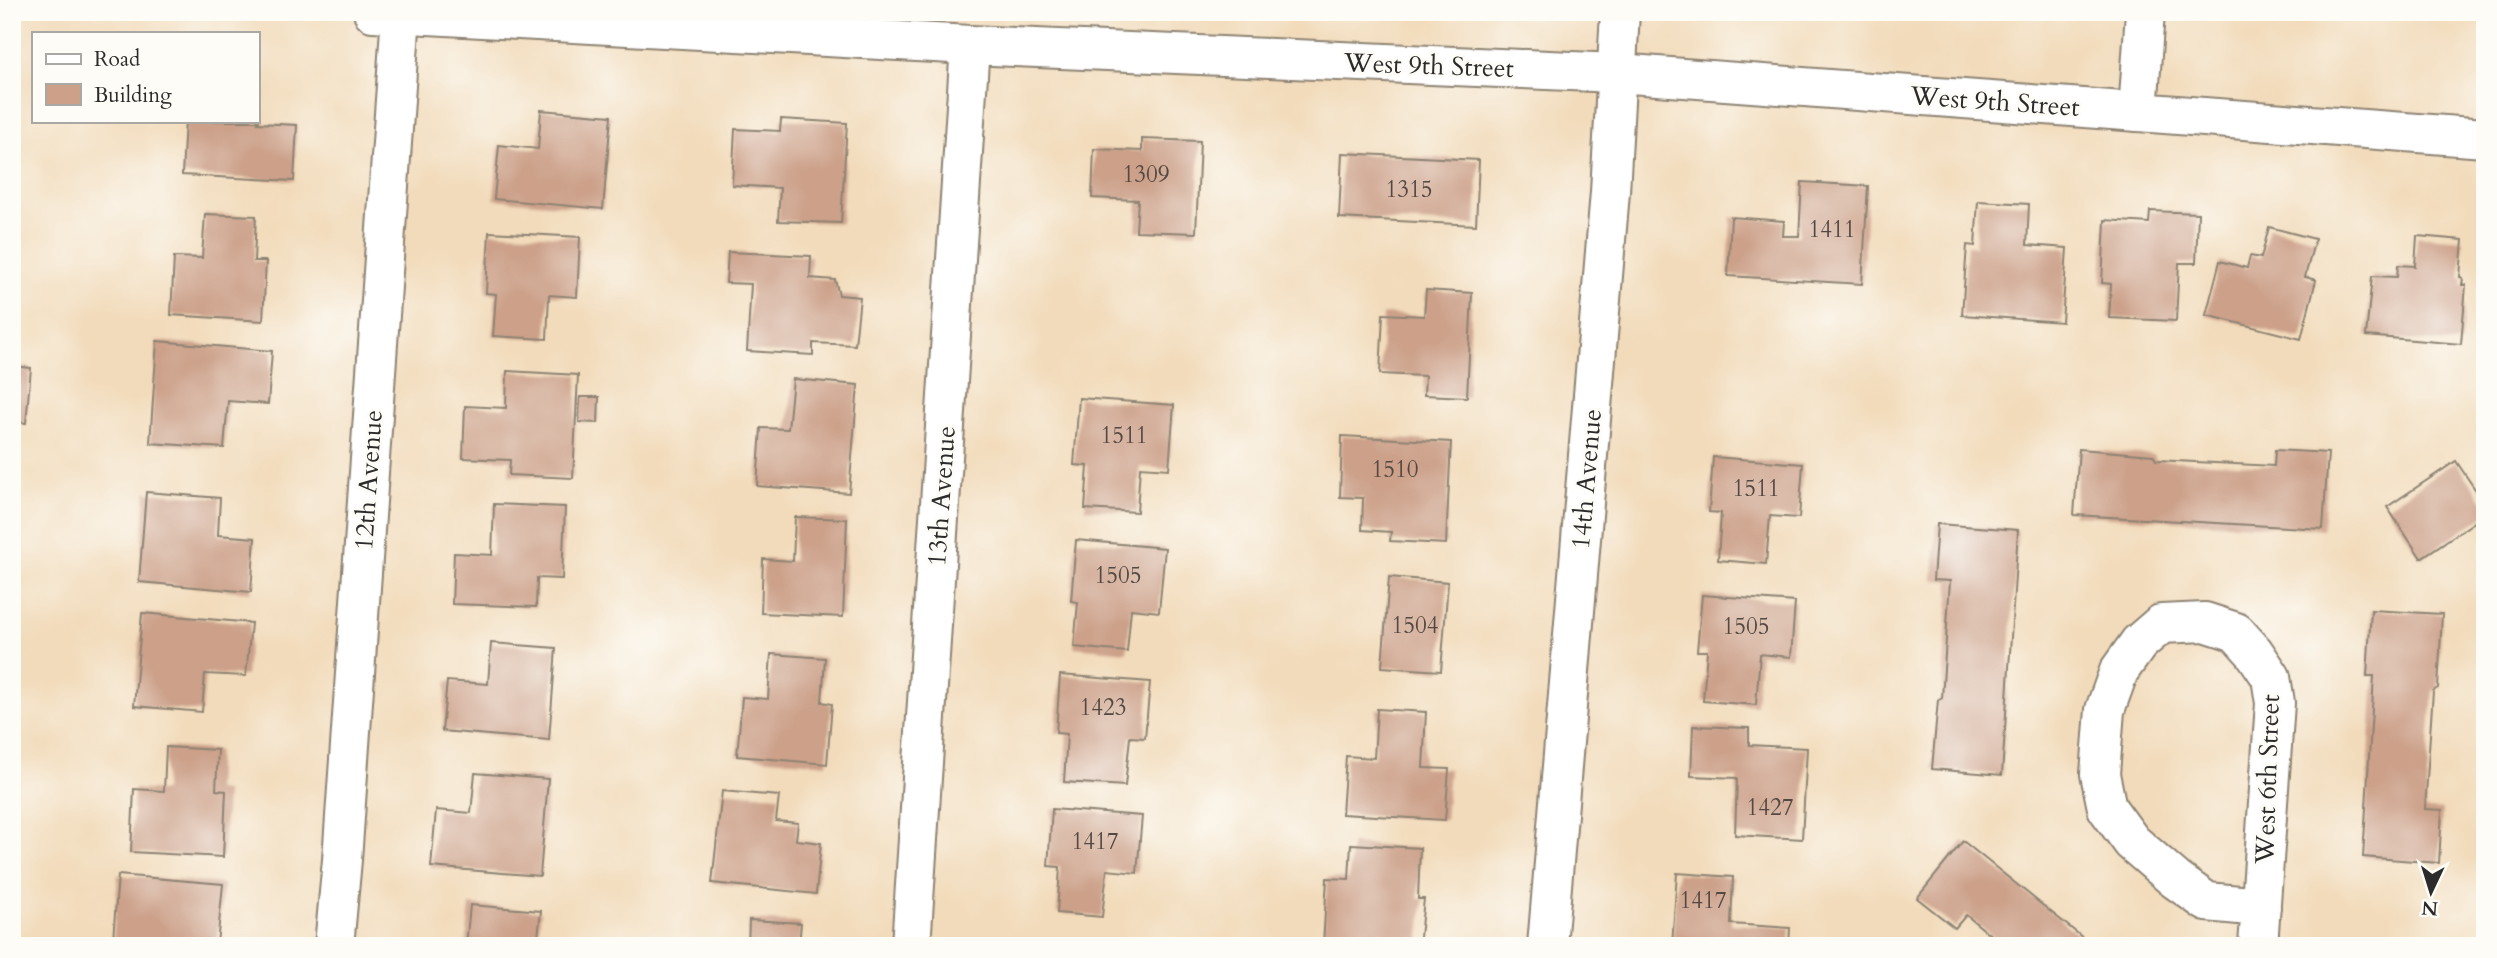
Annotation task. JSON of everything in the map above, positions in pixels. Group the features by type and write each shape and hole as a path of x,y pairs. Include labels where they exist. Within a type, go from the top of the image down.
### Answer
{"street":[{"name":"14th Avenue","path":"1547,946 1609,206 1619,12"},
{"path":"2138,112 2145,12"},
{"name":"West 9th Street","path":"387,13 970,45 1617,73 2485,138"},
{"name":"12th Avenue","path":"334,946 342,860 387,13"},
{"name":"13th Avenue","path":"912,946 970,45"},
{"name":"West 6th Street","path":"2258,946 2261,907 2275,703 2270,677 2254,652 2236,632 2205,622 2161,624 2139,643 2119,671 2105,710 2100,774 2107,808 2132,842 2176,880 2207,902 2261,907"}],"building":[{"path":"541,110 611,116 603,209 494,199 499,145 538,149"},
{"path":"781,119 847,123 841,223 778,221 780,188 732,185 735,129 780,131"},
{"path":"185,122 297,125 294,181 182,175"},
{"path":"1142,139 1200,141 1196,233 1136,231 1138,200 1092,198 1094,149 1142,151"},
{"path":"1342,153 1479,160 1476,225 1339,218"},
{"path":"1802,182 1868,186 1862,284 1728,276 1731,217 1784,221 1783,236 1799,236"},
{"path":"1978,201 2029,204 2027,245 2067,248 2062,322 1962,315 1967,245 1975,246"},
{"path":"2150,211 2198,213 2196,263 2179,263 2176,321 2109,318 2111,284 2102,283 2105,220 2149,223"},
{"path":"205,214 256,216 254,261 266,261 263,321 171,315 174,257 202,258"},
{"path":"2269,227 2315,239 2305,277 2316,280 2301,339 2206,315 2220,261 2247,268 2250,256 2261,258"},
{"path":"489,232 580,237 577,297 549,295 547,339 493,336 496,294 486,293"},
{"path":"2417,236 2463,240 2460,277 2463,278 2462,285 2466,285 2461,344 2366,336 2372,276 2397,277 2398,265 2415,266"},
{"path":"728,252 811,256 810,278 835,280 839,295 860,297 855,345 813,343 813,355 747,351 751,284 726,283"},
{"path":"1426,290 1472,293 1467,397 1424,395 1425,376 1380,374 1383,314 1424,316"},
{"path":"157,341 272,351 268,404 228,401 224,448 150,443"},
{"path":"12,366 31,368 26,423 12,421"},
{"path":"507,371 578,375 573,478 509,475 510,460 463,458 465,406 506,408"},
{"path":"793,379 858,385 849,493 757,486 761,428 788,429"},
{"path":"580,397 599,397 598,423 579,422"},
{"path":"1079,398 1174,405 1169,469 1140,467 1137,512 1085,509 1088,466 1074,465"},
{"path":"1342,436 1451,442 1446,544 1390,541 1391,532 1362,530 1363,498 1340,497"},
{"path":"2079,449 2153,455 2156,460 2274,466 2275,450 2328,453 2323,529 2074,515"},
{"path":"1713,457 1803,464 1799,518 1770,516 1766,564 1718,560 1721,513 1709,512"},
{"path":"2456,461 2485,504 2485,515 2421,558 2387,507"},
{"path":"146,492 220,498 218,535 255,538 251,592 139,582"},
{"path":"494,504 565,507 562,579 537,578 536,607 452,604 454,553 492,555"},
{"path":"795,517 847,519 843,617 761,613 763,559 793,561"},
{"path":"1937,524 2018,530 2002,775 1932,769 1938,700 1942,698 1950,581 1933,580"},
{"path":"1076,540 1165,548 1159,612 1131,609 1127,652 1074,647 1078,602 1071,601"},
{"path":"1389,577 1448,582 1441,671 1382,667"},
{"path":"1702,595 1795,602 1791,657 1760,654 1756,705 1703,701 1707,651 1697,651"},
{"path":"2371,610 2442,614 2438,688 2433,691 2425,809 2442,810 2439,863 2363,857 2374,676 2367,676"},
{"path":"142,613 251,623 246,676 205,674 202,712 134,706"},
{"path":"491,643 556,648 549,740 442,731 447,681 488,684"},
{"path":"771,654 825,658 822,702 832,704 827,764 737,756 742,697 768,699"},
{"path":"1060,675 1150,682 1145,738 1130,737 1125,786 1064,782 1067,734 1056,733"},
{"path":"1377,709 1426,712 1423,768 1449,769 1445,820 1342,814 1346,756 1374,758"},
{"path":"1693,726 1749,728 1749,745 1807,748 1802,839 1735,835 1737,778 1691,776"},
{"path":"166,747 218,750 216,790 226,791 223,857 131,852 134,789 164,791"},
{"path":"475,773 548,779 540,876 431,867 436,810 471,813"},
{"path":"722,791 779,796 776,821 798,823 796,840 821,843 816,894 712,883"},
{"path":"1052,809 1142,816 1137,873 1107,870 1102,917 1057,913 1060,867 1048,866"},
{"path":"1963,841 2093,946 2004,946 1966,915 1955,928 1917,898"},
{"path":"1351,844 1420,848 1418,899 1424,899 1419,946 1323,946 1327,878 1349,879"},
{"path":"1677,873 1733,877 1731,924 1790,928 1789,946 1672,946"},
{"path":"118,875 223,884 217,944 187,941 187,946 125,946 126,940 113,939"},
{"path":"470,905 541,911 537,946 466,946"},
{"path":"749,920 801,923 799,946 748,946"}]}
